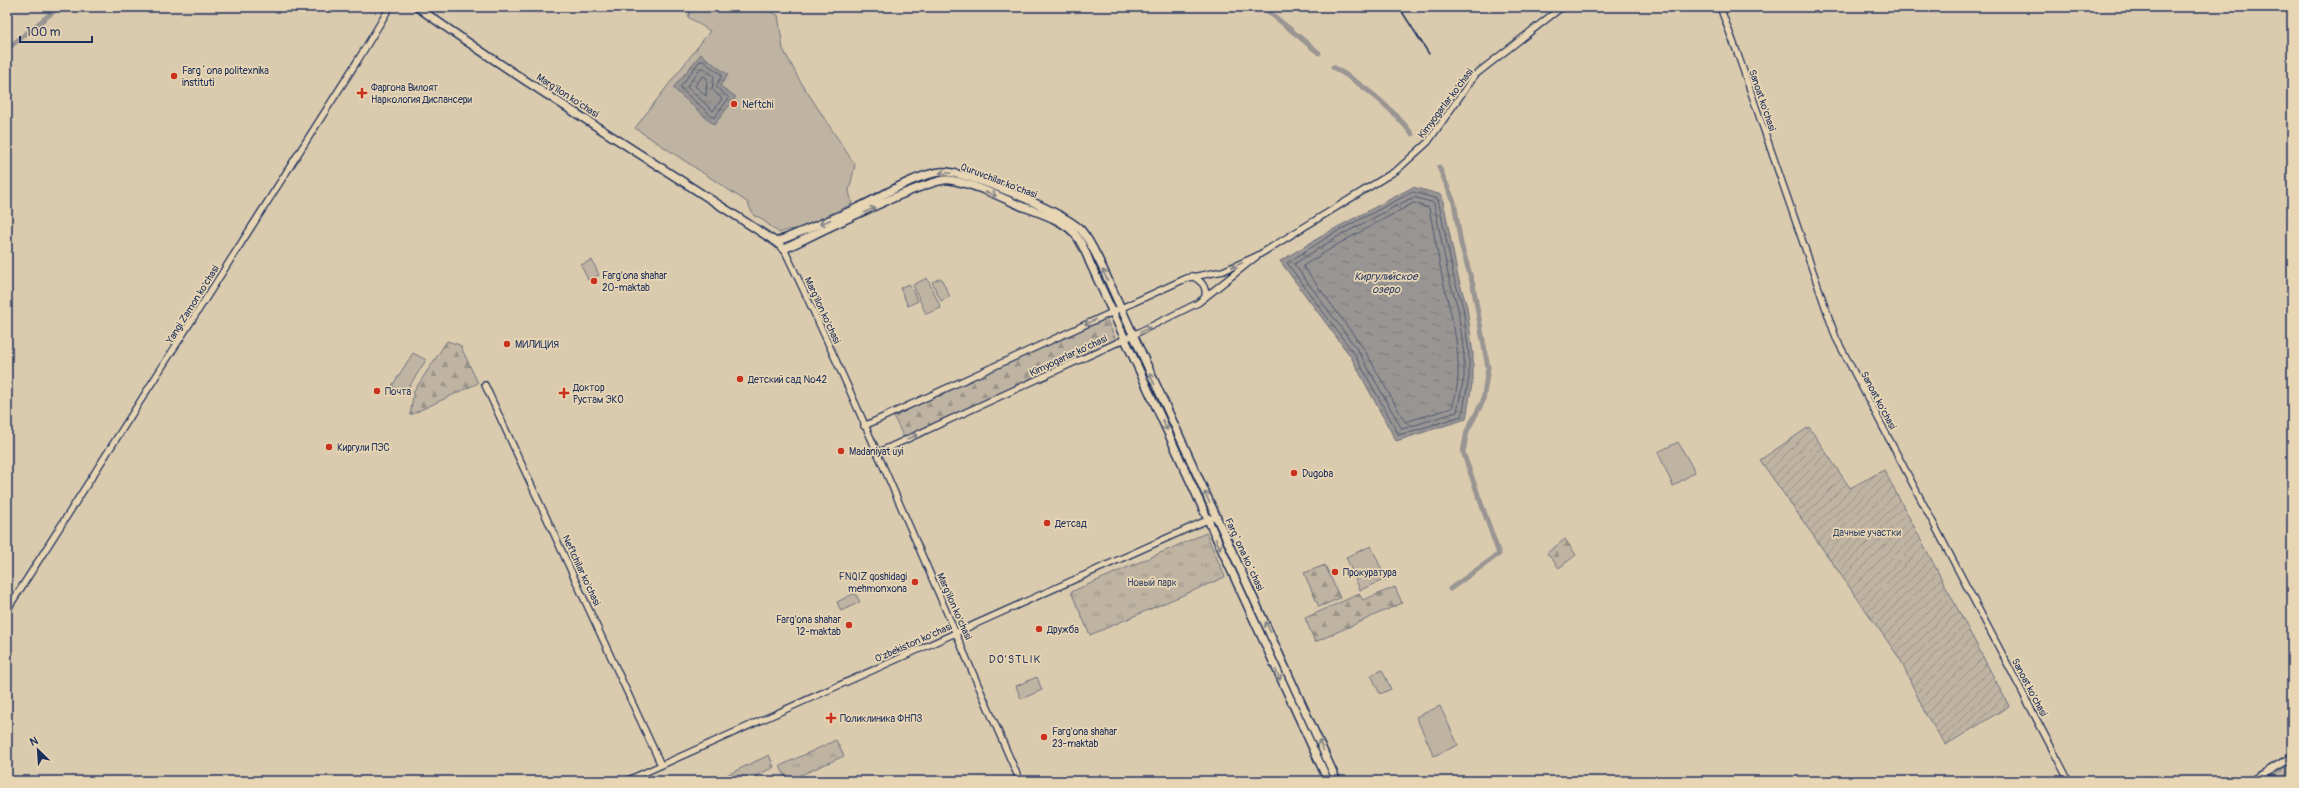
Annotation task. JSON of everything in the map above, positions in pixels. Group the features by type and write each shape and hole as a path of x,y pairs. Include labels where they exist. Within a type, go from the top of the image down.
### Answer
{"main road":[{"name":"Marg'ilon ko'chasi","path":"417,7 466,41 776,242 784,250"},
{"name":"Quruvchilar ko'chasi","path":"776,242 857,208 914,181 934,174 950,172 988,184 1045,208 1076,224 1092,248 1133,336"},
{"name":"Quruvchilar ko'chasi","path":"784,250 930,182 950,180 1041,213 1072,231 1078,238 1125,339"},
{"name":"Fargʻona koʻchasi","path":"1133,336 1337,781"},
{"name":"Fargʻona koʻchasi","path":"1125,339 1328,781"},
{"path":"2252,781 2292,758"}],"street":[{"name":"Yangi Zamon ko'chasi","path":"7,610 358,60 390,7"},
{"name":"Kimyogarlar ko'chasi","path":"877,453 1133,336 1198,303 1257,256 1397,170 1428,142 1475,74 1562,7"},
{"name":"Sanoat ko'chasi","path":"1720,7 1738,52 1836,338 2069,781"},
{"name":"Marg'ilon ko'chasi","path":"784,250 877,453 957,633 1020,781"},
{"name":"Kimyogarlar ko'chasi","path":"864,426 1192,276 1223,271 1257,256"},
{"path":"1192,276 1203,284 1206,297"},
{"name":"Neftchilar ko'chasi","path":"485,385 661,764"},
{"name":"O'zbekiston ko'chasi","path":"626,781 1216,516"}],"green space":[{"name":"Neftchi","path":"692,7 759,7 778,15 783,49 800,81 855,165 849,191 852,204 799,229 787,230 779,233 759,217 754,216 747,202 635,128 710,31 688,17"},
{"path":"592,260 599,275 588,280 581,265"},
{"path":"927,278 941,308 926,314 913,285"},
{"path":"941,278 950,297 941,301 932,282"},
{"path":"909,284 918,301 908,306 900,288"},
{"path":"1105,316 1117,342 905,440 892,413"},
{"path":"447,341 460,345 478,383 410,415 414,391"},
{"path":"413,353 426,360 405,393 392,386"},
{"name":"Дачные участки","path":"1809,427 1850,488 1884,470 2009,706 1946,745 1926,715 1900,659 1760,460"},
{"path":"1678,442 1695,472 1673,486 1658,452"},
{"name":"Новый парк","path":"1206,533 1225,577 1090,635 1071,592"},
{"path":"1565,539 1576,555 1559,568 1547,553"},
{"path":"1371,546 1386,579 1360,590 1346,557"},
{"path":"1325,565 1340,598 1319,607 1304,573"},
{"path":"1395,587 1402,603 1315,642 1305,618 1359,594 1363,600"},
{"path":"855,593 860,602 841,611 837,602"},
{"path":"1382,670 1391,689 1380,694 1371,675"},
{"path":"1037,677 1042,690 1021,699 1016,686"},
{"path":"1440,706 1458,745 1434,756 1416,717"},
{"path":"836,740 844,756 787,781 780,766"},
{"path":"769,755 774,767 745,781 714,781"},
{"path":"2292,764 2292,781 2264,781"}],"water":[{"path":"701,54 728,75 720,86 736,97 714,125 673,88"},
{"name":"Киргулийское озеро","path":"1413,187 1442,195 1458,277 1467,307 1473,355 1473,378 1466,419 1396,441 1351,357 1280,261 1332,230"}],"waterway":[{"path":"7,49 59,7"},
{"path":"1263,7 1319,53"},
{"path":"1333,67 1376,97 1404,124 1412,134"},
{"path":"1439,167 1454,202 1461,244 1473,285 1488,368 1483,401 1467,431 1463,452 1499,554 1450,589"}],"railway":[{"path":"1399,7 1429,54"}],"place":[{"name":"Fargʻona politexnika instituti","path":"174,76"},
{"name":"Фаргона Вилоят Наркология Диспансери","path":"362,93"},
{"name":"Neftchi","path":"734,104"},
{"name":"Farg'ona shahar 20-maktab","path":"594,281"},
{"name":"МИЛИЦИЯ","path":"507,344"},
{"name":"Детский сад №42","path":"740,379"},
{"name":"Почта","path":"377,391"},
{"name":"Доктор Рустам ЭКО","path":"564,393"},
{"name":"Киргули ПЭС","path":"329,447"},
{"name":"Madaniyat uyi","path":"841,451"},
{"name":"Dugoba","path":"1294,473"},
{"name":"Детсад","path":"1047,523"},
{"name":"Прокуратура","path":"1335,572"},
{"name":"FNQIZ qoshidagi mehmonxona","path":"915,582"},
{"name":"Farg'ona shahar 12-maktab","path":"849,625"},
{"name":"Дружба","path":"1039,629"},
{"name":"Поликлиника ФНПЗ","path":"831,718"},
{"name":"Farg'ona shahar 23-maktab","path":"1044,737"}],"district":[{"name":"DO'STLIK","path":"1015,659"}]}
